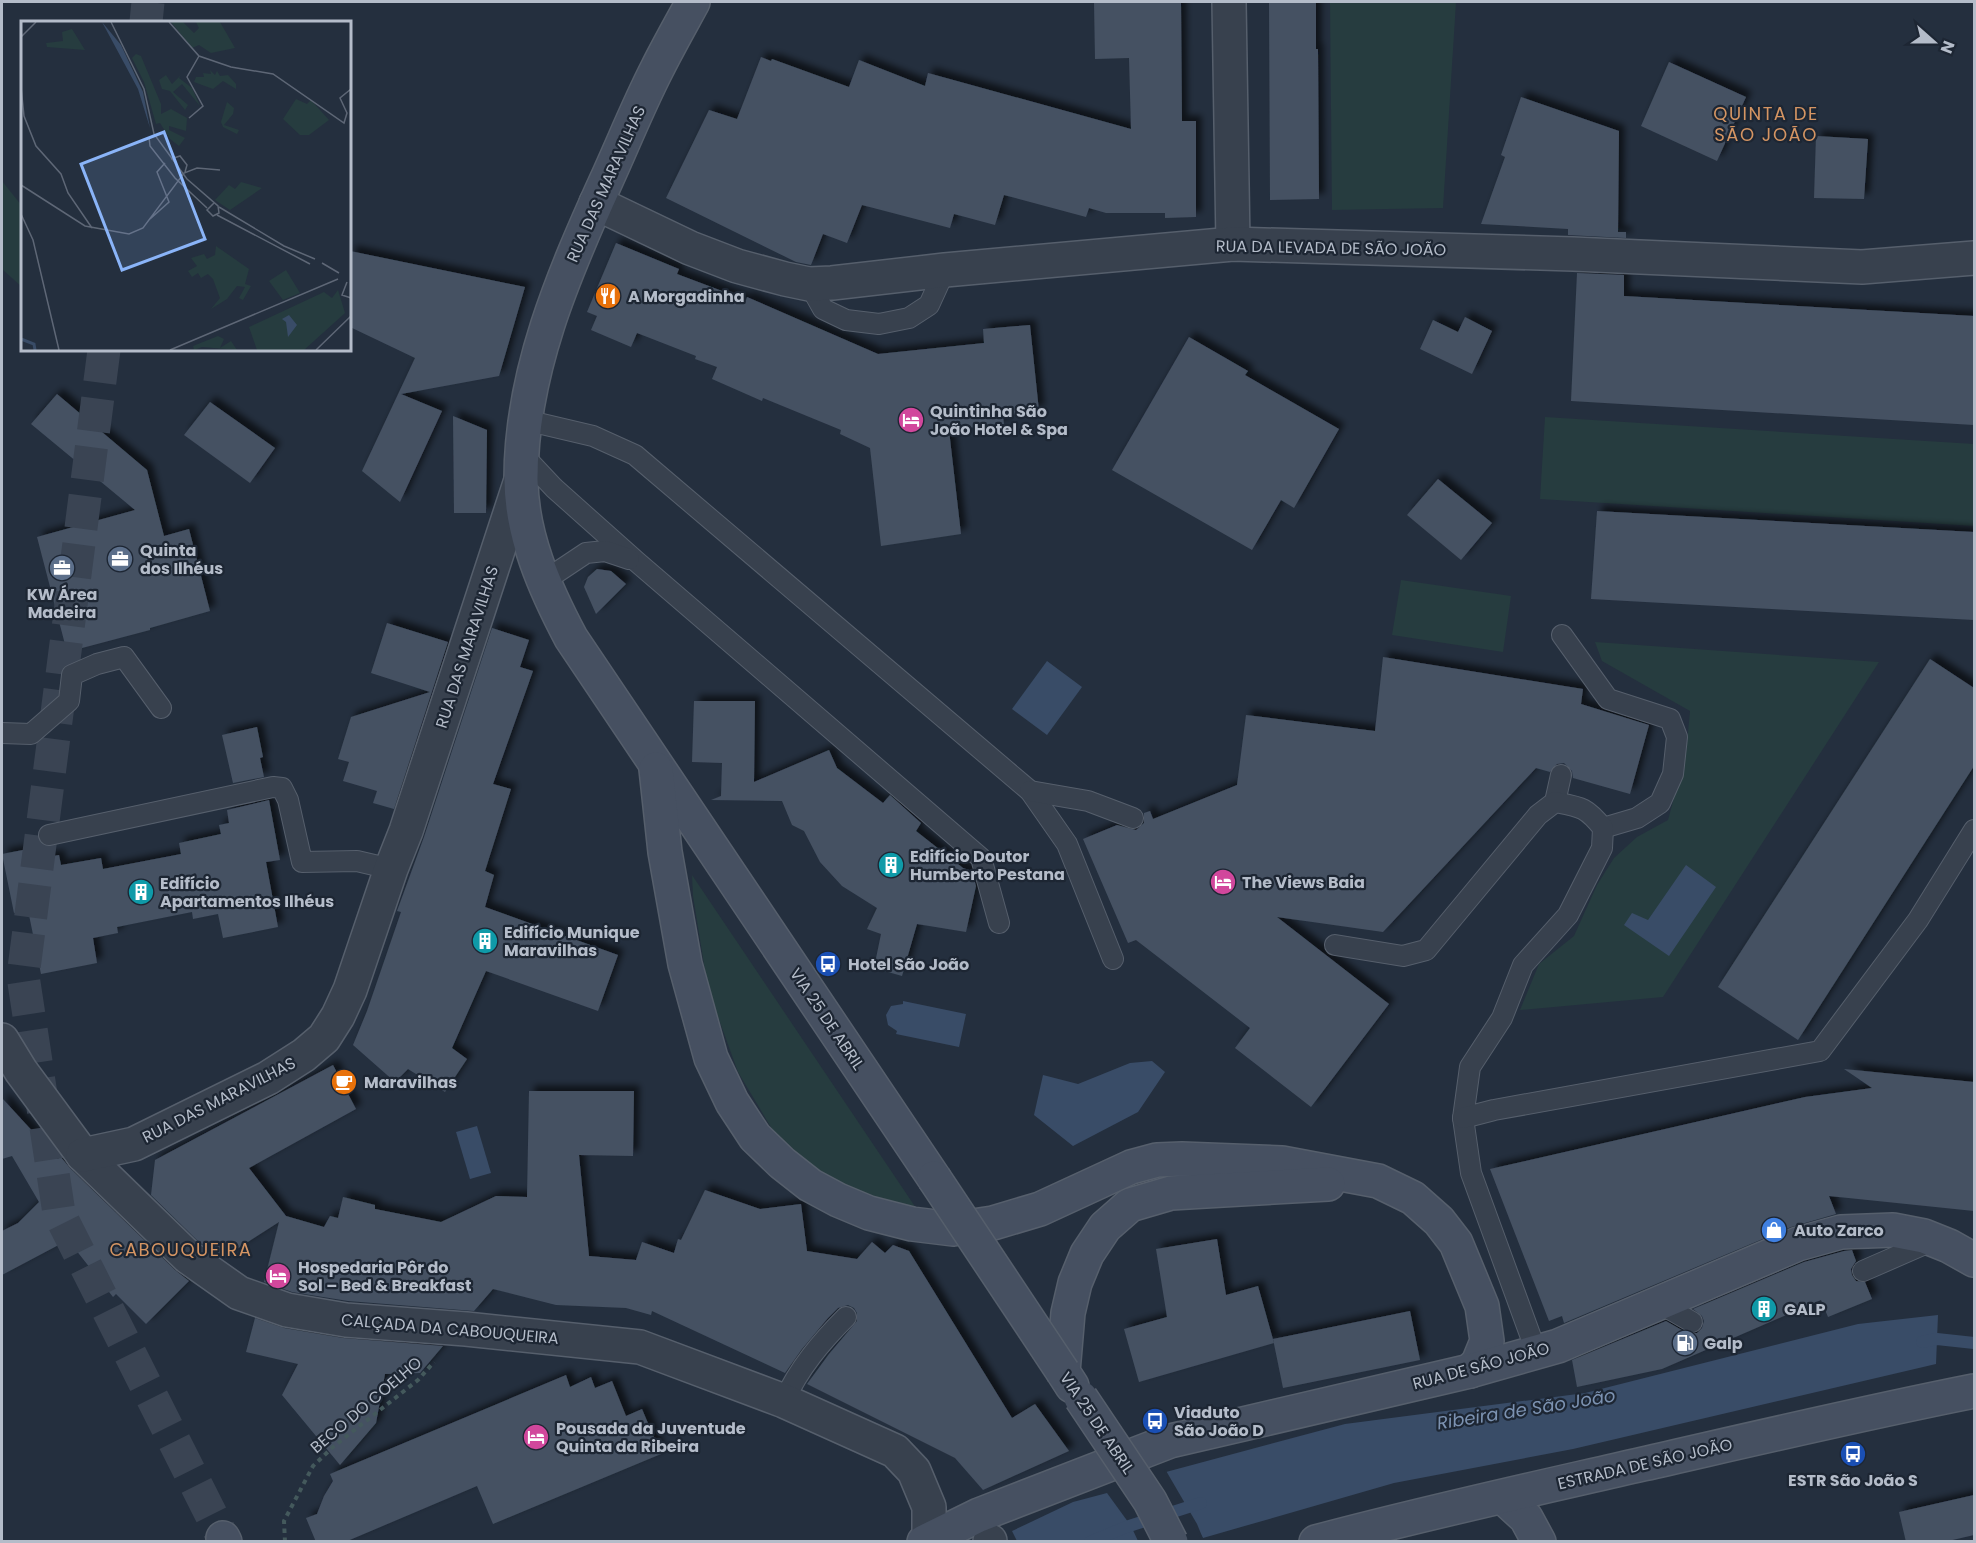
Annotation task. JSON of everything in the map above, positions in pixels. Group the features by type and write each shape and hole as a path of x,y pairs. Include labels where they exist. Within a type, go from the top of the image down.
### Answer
{"main road":[{"name":"RUA DAS MARAVILHAS","path":"522,468 529,391 542,339 596,203 656,71 693,2"},
{"name":"VIA 25 DE ABRIL","path":"522,468 532,545 544,581 571,638 1150,1501 1172,1542"},
{"path":"656,764 665,852 683,952 711,1058 732,1102 755,1137 782,1163 810,1185 869,1213 912,1224 953,1229 993,1223 1040,1209 1131,1167 1157,1160 1282,1163 1378,1181 1413,1198 1438,1221 1455,1243 1482,1306 1487,1341 1478,1363 1470,1371"},
{"path":"1063,1372 1068,1313 1075,1283 1087,1254 1105,1227 1130,1205 1171,1193 1378,1181"},
{"name":"RUA DE SÃO JOÃO","path":"927,1540 986,1533 1170,1441 1470,1371 1558,1346 1798,1244 1841,1232 1893,1230 1934,1240 1974,1260"},
{"name":"ESTRADA DE SÃO JOÃO","path":"1316,1542 1503,1497 1974,1391"},
{"path":"1503,1497 1526,1518 1539,1542"}],"street":[{"path":"1228,2 1233,244"},
{"name":"RUA DA LEVADA DE SÃO JOÃO","path":"596,203 690,248 737,266 809,284 1233,244 1573,254 1862,267 1974,258"},
{"name":"RUA DAS MARAVILHAS","path":"83,1155 134,1144 268,1078 304,1055 324,1038 338,1016 350,990 406,831 522,468"},
{"name":"CALÇADA DA CABOUQUEIRA","path":"2,1040 21,1071 83,1155 188,1257 239,1293 287,1310 346,1320 466,1329 640,1347 784,1401 895,1451 914,1471 928,1507 927,1540"}],"lane":[{"path":"809,284 824,309 846,320 879,324 909,318 929,305 945,270"},
{"path":"525,420 593,436 635,455 1030,791 1067,844 1113,959"},
{"path":"522,468 568,498 637,562 981,858 999,923"},
{"path":"544,581 586,552 604,551 637,562"},
{"path":"1562,635 1608,699 1670,719 1677,737 1673,774 1660,803 1637,818 1603,828"},
{"path":"2,733 31,734 69,701 72,675 97,664 124,657 161,708"},
{"path":"1335,945 1403,956 1426,950 1538,815 1555,802 1561,775"},
{"path":"49,835 273,787 282,789 288,800 302,862 357,861 391,869"},
{"path":"1030,791 1088,801 1133,818"},
{"path":"1536,1352 1471,1173 1463,1118 1470,1067 1502,1018 1522,965 1568,915 1602,848 1603,828 1591,812 1555,802"},
{"path":"1463,1118 1494,1110 1820,1051 1918,920 1974,830"},
{"path":"1863,1271 1934,1240"},
{"path":"1659,1303 1692,1322"},
{"path":"784,1401 793,1382 817,1346 846,1317"}],"path":[{"name":"BECO DO COELHO","path":"285,1542 285,1521 313,1466 333,1447 418,1380 466,1329"}],"green space":[{"path":"1330,2 1456,2 1443,208 1332,210"},
{"path":"2,181 21,205 21,286 2,269"},
{"path":"1545,417 1974,444 1974,526 1540,499"},
{"path":"1401,580 1511,596 1503,652 1392,635"},
{"path":"1595,642 1879,662 1663,997 1520,1010 1539,964 1574,936 1597,885 1614,858 1637,837 1668,820 1686,754 1690,711 1602,661"},
{"path":"692,875 916,1208 877,1198 843,1184 809,1164 772,1129 738,1072 708,989 693,896"}],"water":[{"path":"1047,661 1082,687 1047,735 1012,709"},
{"path":"1686,865 1716,887 1669,956 1624,925 1632,913 1648,920"},
{"path":"903,1001 966,1014 959,1047 896,1034 897,1031 888,1025 886,1015 891,1006 903,1004"},
{"path":"1152,1061 1165,1072 1138,1112 1073,1146 1034,1115 1043,1075 1078,1084 1130,1063"},
{"path":"477,1126 491,1173 470,1179 456,1132"},
{"path":"1938,1315 1936,1364 1573,1449 1394,1483 1203,1538 1166,1472 1345,1424 1585,1393 1858,1324"},
{"path":"1107,1493 1131,1526 1138,1541 1017,1541 1012,1531 1073,1502"}],"pier":[{"path":"1165,1469 1197,1524 1204,1541 1164,1473"}],"building":[{"path":"1094,2 1181,2 1182,121 1196,121 1196,217 1165,218 1165,213 1106,213 1089,208 1086,217 1004,195 995,225 954,214 950,228 862,205 847,243 823,234 811,265 796,262 666,198 709,110 737,119 761,57 849,87 859,60 925,86 928,73 1131,129 1129,58 1095,59"},
{"path":"1269,2 1316,2 1319,199 1270,200"},
{"path":"1669,62 1746,97 1717,161 1641,126"},
{"path":"1521,97 1619,131 1618,232 1626,232 1626,238 1568,235 1568,229 1481,224 1505,157 1501,155"},
{"path":"1816,136 1868,139 1864,199 1814,198"},
{"name":"Quintinha São João Hotel & Spa","path":"616,243 679,269 677,274 746,300 747,297 878,354 984,343 983,329 1030,325 1039,411 1003,416 1004,424 949,430 961,534 881,546 870,448 840,434 841,430 763,398 762,401 712,379 717,367 695,359 696,356 637,333 631,347 591,330 597,316 587,312"},
{"path":"351,251 525,287 499,376 401,394 442,411 400,502 362,471 415,358 351,327"},
{"path":"1577,273 1624,275 1624,296 1974,316 1974,425 1571,401"},
{"path":"1465,317 1492,331 1472,374 1420,349 1433,320 1458,332"},
{"path":"1189,337 1248,371 1245,375 1339,429 1294,508 1281,500 1252,550 1112,470"},
{"name":"Quinta dos Ilhéus","path":"57,394 147,470 164,536 189,529 210,611 67,652 37,537 135,510 31,424"},
{"path":"210,402 275,448 250,483 184,435"},
{"path":"453,416 487,430 486,513 454,513"},
{"path":"1438,479 1492,523 1461,560 1407,515"},
{"path":"1597,511 1974,532 1974,620 1591,599"},
{"path":"597,569 611,571 626,584 596,614 584,587 588,577"},
{"path":"387,623 448,642 394,809 373,803 377,791 343,781 349,762 338,759 351,717 430,692 371,673"},
{"path":"492,628 529,640 520,667 533,671 493,784 511,789 485,871 494,875 485,907 618,955 598,1011 486,971 452,1048 467,1059 445,1092 408,1069 395,1082 353,1045 401,912 397,911 424,837"},
{"name":"The Views Baia","path":"1383,657 1583,689 1581,704 1649,725 1630,794 1573,778 1572,771 1564,763 1557,764 1550,772 1536,768 1383,932 1277,917 1389,1004 1311,1107 1235,1048 1250,1028 1136,940 1128,943 1083,839 1117,825 1136,830 1144,823 1144,813 1150,811 1153,819 1237,785 1246,715 1375,731"},
{"path":"1930,659 1974,688 1974,766 1798,1040 1718,987"},
{"name":"Edifício Doutor Humberto Pestana","path":"694,701 755,701 754,782 829,750 837,768 883,803 890,795 921,823 916,831 963,868 972,871 976,886 966,932 917,924 902,976 874,968 881,934 867,929 877,908 842,886 820,862 804,831 792,825 782,801 711,800 721,796 722,763 692,762"},
{"path":"257,727 264,777 233,783 222,735"},
{"name":"Edifício Apartamentos Ilhéus","path":"269,800 280,860 266,862 278,927 223,938 218,914 193,919 192,912 117,927 118,933 93,938 97,963 41,974 28,910 14,913 2,854 44,846 47,857 59,855 61,865 101,858 103,869 181,854 179,843 221,834 219,825 229,823 227,810"},
{"path":"333,1065 356,1109 249,1168 286,1216 324,1227 330,1216 338,1218 343,1197 375,1205 375,1209 441,1222 496,1196 527,1197 529,1091 634,1091 633,1156 579,1155 589,1256 636,1260 642,1242 674,1253 678,1239 681,1240 705,1190 760,1209 801,1204 807,1251 857,1259 872,1242 885,1253 893,1245 909,1251 1012,1418 1035,1404 1069,1451 983,1490 955,1458 807,1384 857,1321 857,1313 848,1305 838,1308 828,1318 785,1373 652,1311 651,1315 626,1308 556,1305 493,1289 474,1311 348,1301 292,1292 264,1282 279,1222 223,1258 200,1243 151,1195 155,1160"},
{"path":"1844,1069 1974,1082 1974,1211 1829,1196 1836,1214 1791,1227 1564,1323 1562,1316 1549,1321 1490,1169 1805,1097 1872,1088"},
{"path":"2,1098 58,1159 60,1156 175,1270 189,1281 146,1324 116,1294 113,1297 68,1240 2,1275 2,1231 18,1223 39,1202 12,1156 2,1159"},
{"path":"1217,1239 1226,1295 1258,1286 1274,1343 1139,1382 1124,1329 1167,1317 1156,1249"},
{"path":"1852,1250 1856,1261 1851,1269 1852,1275 1856,1281 1865,1282 1872,1299 1828,1317 1821,1300 1662,1369 1577,1387 1572,1360 1666,1321 1687,1333 1697,1333 1704,1321 1702,1316 1693,1309 1804,1262"},
{"path":"1410,1311 1420,1360 1283,1388 1273,1339"},
{"path":"255,1318 284,1328 343,1338 443,1346 420,1373 385,1374 376,1423 340,1465 282,1395 298,1364 246,1352"},
{"name":"Pousada da Juventude Quinta da Ribeira","path":"566,1375 570,1387 591,1377 595,1388 612,1381 626,1416 642,1409 661,1454 493,1524 477,1486 345,1542 316,1542 306,1518 317,1514 333,1481 330,1474"},
{"path":"1974,1495 1974,1535 1944,1542 1906,1542 1899,1512"}],"waterway":[{"name":"Ribeira de São João","path":"1922,1342 1937,1339 1974,1343"},
{"name":"Ribeira de São João","path":"1090,1542 1126,1527 1201,1503"}],"tunnel":[{"path":"146,21 148,2"},
{"path":"104,351 23,976 59,1213 223,1538"}],"place":[{"name":"A Morgadinha","path":"608,296"},
{"name":"Quintinha São João Hotel & Spa","path":"911,420"},
{"name":"Quinta dos Ilhéus","path":"120,559"},
{"name":"KW Área Madeira","path":"62,568"},
{"name":"Edifício Doutor Humberto Pestana","path":"891,865"},
{"name":"The Views Baia","path":"1223,882"},
{"name":"Edifício Apartamentos Ilhéus","path":"141,892"},
{"name":"Edifício Munique Maravilhas","path":"485,941"},
{"name":"Hotel São João","path":"828,964"},
{"name":"Maravilhas","path":"344,1082"},
{"name":"Auto Zarco","path":"1774,1230"},
{"name":"Hospedaria Pôr do Sol – Bed & Breakfast","path":"278,1276"},
{"name":"GALP","path":"1764,1309"},
{"name":"Galp","path":"1685,1343"},
{"name":"Viaduto São João D","path":"1155,1421"},
{"name":"Pousada da Juventude Quinta da Ribeira","path":"536,1437"},
{"name":"ESTR São João S","path":"1853,1454"}],"district":[{"name":"QUINTA DE SÃO JOÃO","path":"1766,123"},
{"name":"CABOUQUEIRA","path":"181,1249"}]}
